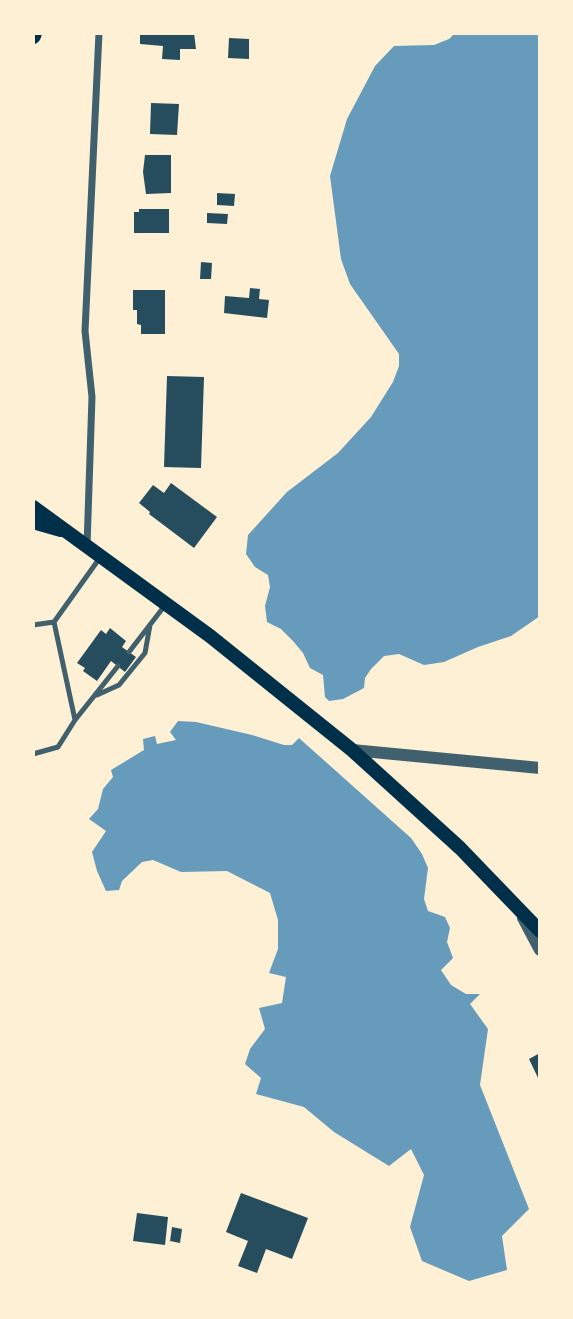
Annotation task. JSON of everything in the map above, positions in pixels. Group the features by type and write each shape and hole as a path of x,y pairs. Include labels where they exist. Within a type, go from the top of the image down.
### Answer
{"main road":[{"path":"33,507 210,636 352,750 460,848 540,931"},
{"path":"33,521 61,529"}],"street":[{"path":"86,547 92,397 85,331 99,33"},
{"path":"352,750 540,768"},
{"path":"518,908 540,950"}],"lane":[{"path":"33,625 54,622 100,557"},
{"path":"129,652 166,604"},
{"path":"54,622 75,720"},
{"path":"94,696 120,685 145,653 150,625"},
{"path":"33,754 58,747 75,720 118,666"}],"water":[{"path":"455,33 540,33 540,616 511,636 444,662 424,665 399,654 384,656 365,678 364,688 343,699 329,701 325,697 323,675 310,668 303,653 281,629 267,622 265,606 270,587 268,575 255,567 246,554 248,535 287,492 338,453 371,417 393,382 399,366 399,354 350,284 341,259 330,176 347,119 375,66 394,46 434,45 449,39"},
{"path":"178,721 196,722 284,745 292,745 299,738 411,838 422,854 428,868 424,899 428,911 445,917 450,928 447,942 453,958 441,970 451,985 466,994 480,994 470,1004 488,1029 480,1085 529,1209 502,1236 507,1270 469,1281 422,1261 410,1227 424,1175 411,1149 389,1166 334,1132 304,1107 256,1094 261,1078 245,1064 250,1049 265,1029 259,1008 282,1003 286,977 269,973 278,949 278,920 270,893 227,871 181,872 153,860 142,862 122,881 119,890 106,891 92,852 106,831 89,819 98,809 103,789 113,777 111,770 144,750 143,739 155,736 157,744 176,740 170,732"}],"building":[{"path":"140,33 194,33 196,49 180,49 180,60 162,59 163,46 140,44"},
{"path":"229,38 249,39 249,59 228,58"},
{"path":"151,103 179,104 177,135 150,134"},
{"path":"145,155 171,155 171,193 146,194 143,172"},
{"path":"217,193 235,194 234,206 217,205"},
{"path":"139,209 169,209 169,233 134,233 134,212 139,212"},
{"path":"207,213 228,214 227,224 207,223"},
{"path":"201,262 212,263 211,279 200,279"},
{"path":"250,288 260,289 259,299 269,300 267,318 224,313 225,296 249,298"},
{"path":"133,290 165,290 165,334 141,334 141,325 137,324 137,310 133,310"},
{"path":"167,376 204,377 201,468 164,467"},
{"path":"171,483 217,517 194,548 149,514 139,503 153,485 164,493"},
{"path":"110,628 126,641 122,647 136,657 125,672 111,661 97,681 77,663 101,630 106,634"},
{"path":"540,1053 540,1082 529,1059"},
{"path":"241,1193 308,1218 292,1259 266,1249 257,1273 238,1266 248,1241 226,1232"},
{"path":"137,1213 168,1217 165,1245 133,1241"},
{"path":"172,1227 182,1229 180,1243 170,1241"}]}
